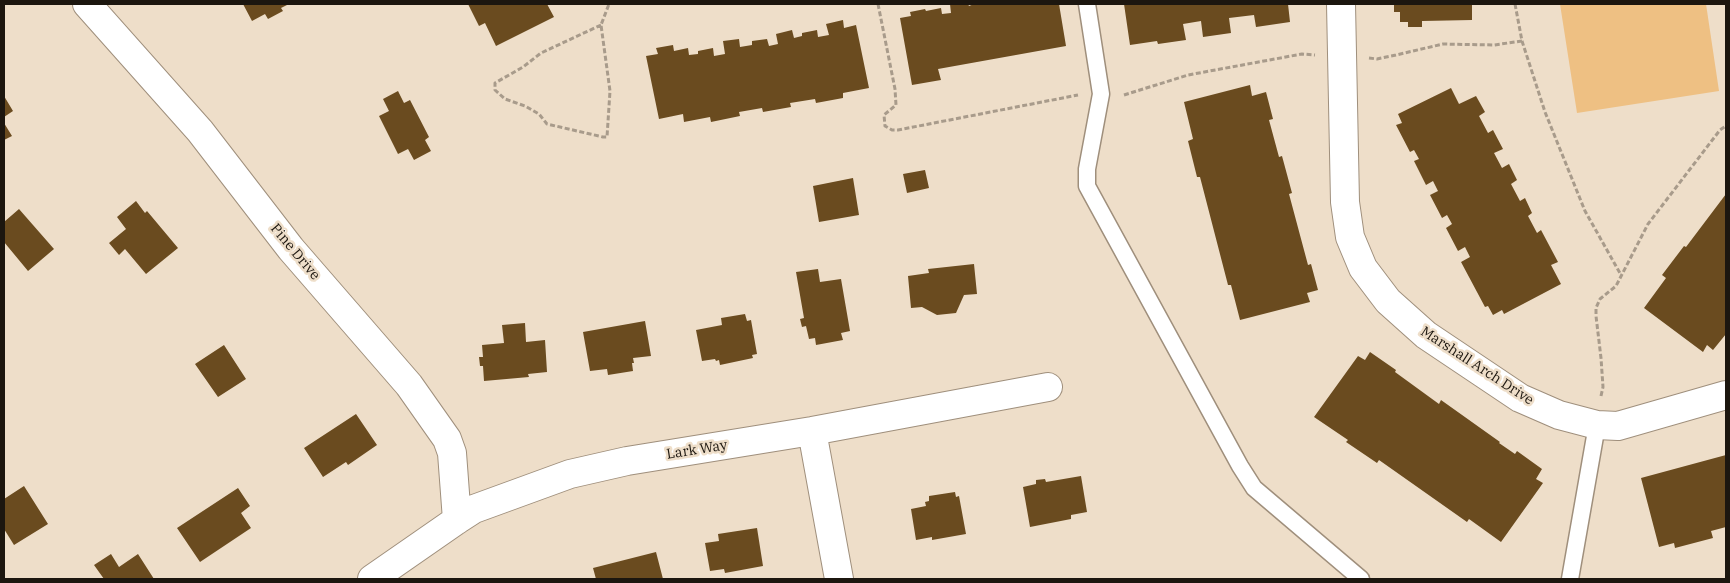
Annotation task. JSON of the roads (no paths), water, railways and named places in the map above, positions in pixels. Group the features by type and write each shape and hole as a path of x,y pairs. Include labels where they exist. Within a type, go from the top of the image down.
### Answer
{"street":[{"name":"Pine Drive","path":"87,4 200,131 291,249 415,392 447,439 452,453 456,520"},
{"name":"Marshall Arch Drive","path":"1341,4 1345,202 1350,237 1363,268 1388,301 1426,335 1520,398 1559,415 1596,425 1618,426 1726,395"},
{"name":"Lark Way","path":"372,579 474,509 570,474 627,461 812,431 1048,387"},
{"path":"812,431 839,579"}],"lane":[{"path":"1087,4 1101,94 1087,169 1087,186 1235,457 1254,488 1361,579"},
{"path":"1570,579 1596,425"}]}
